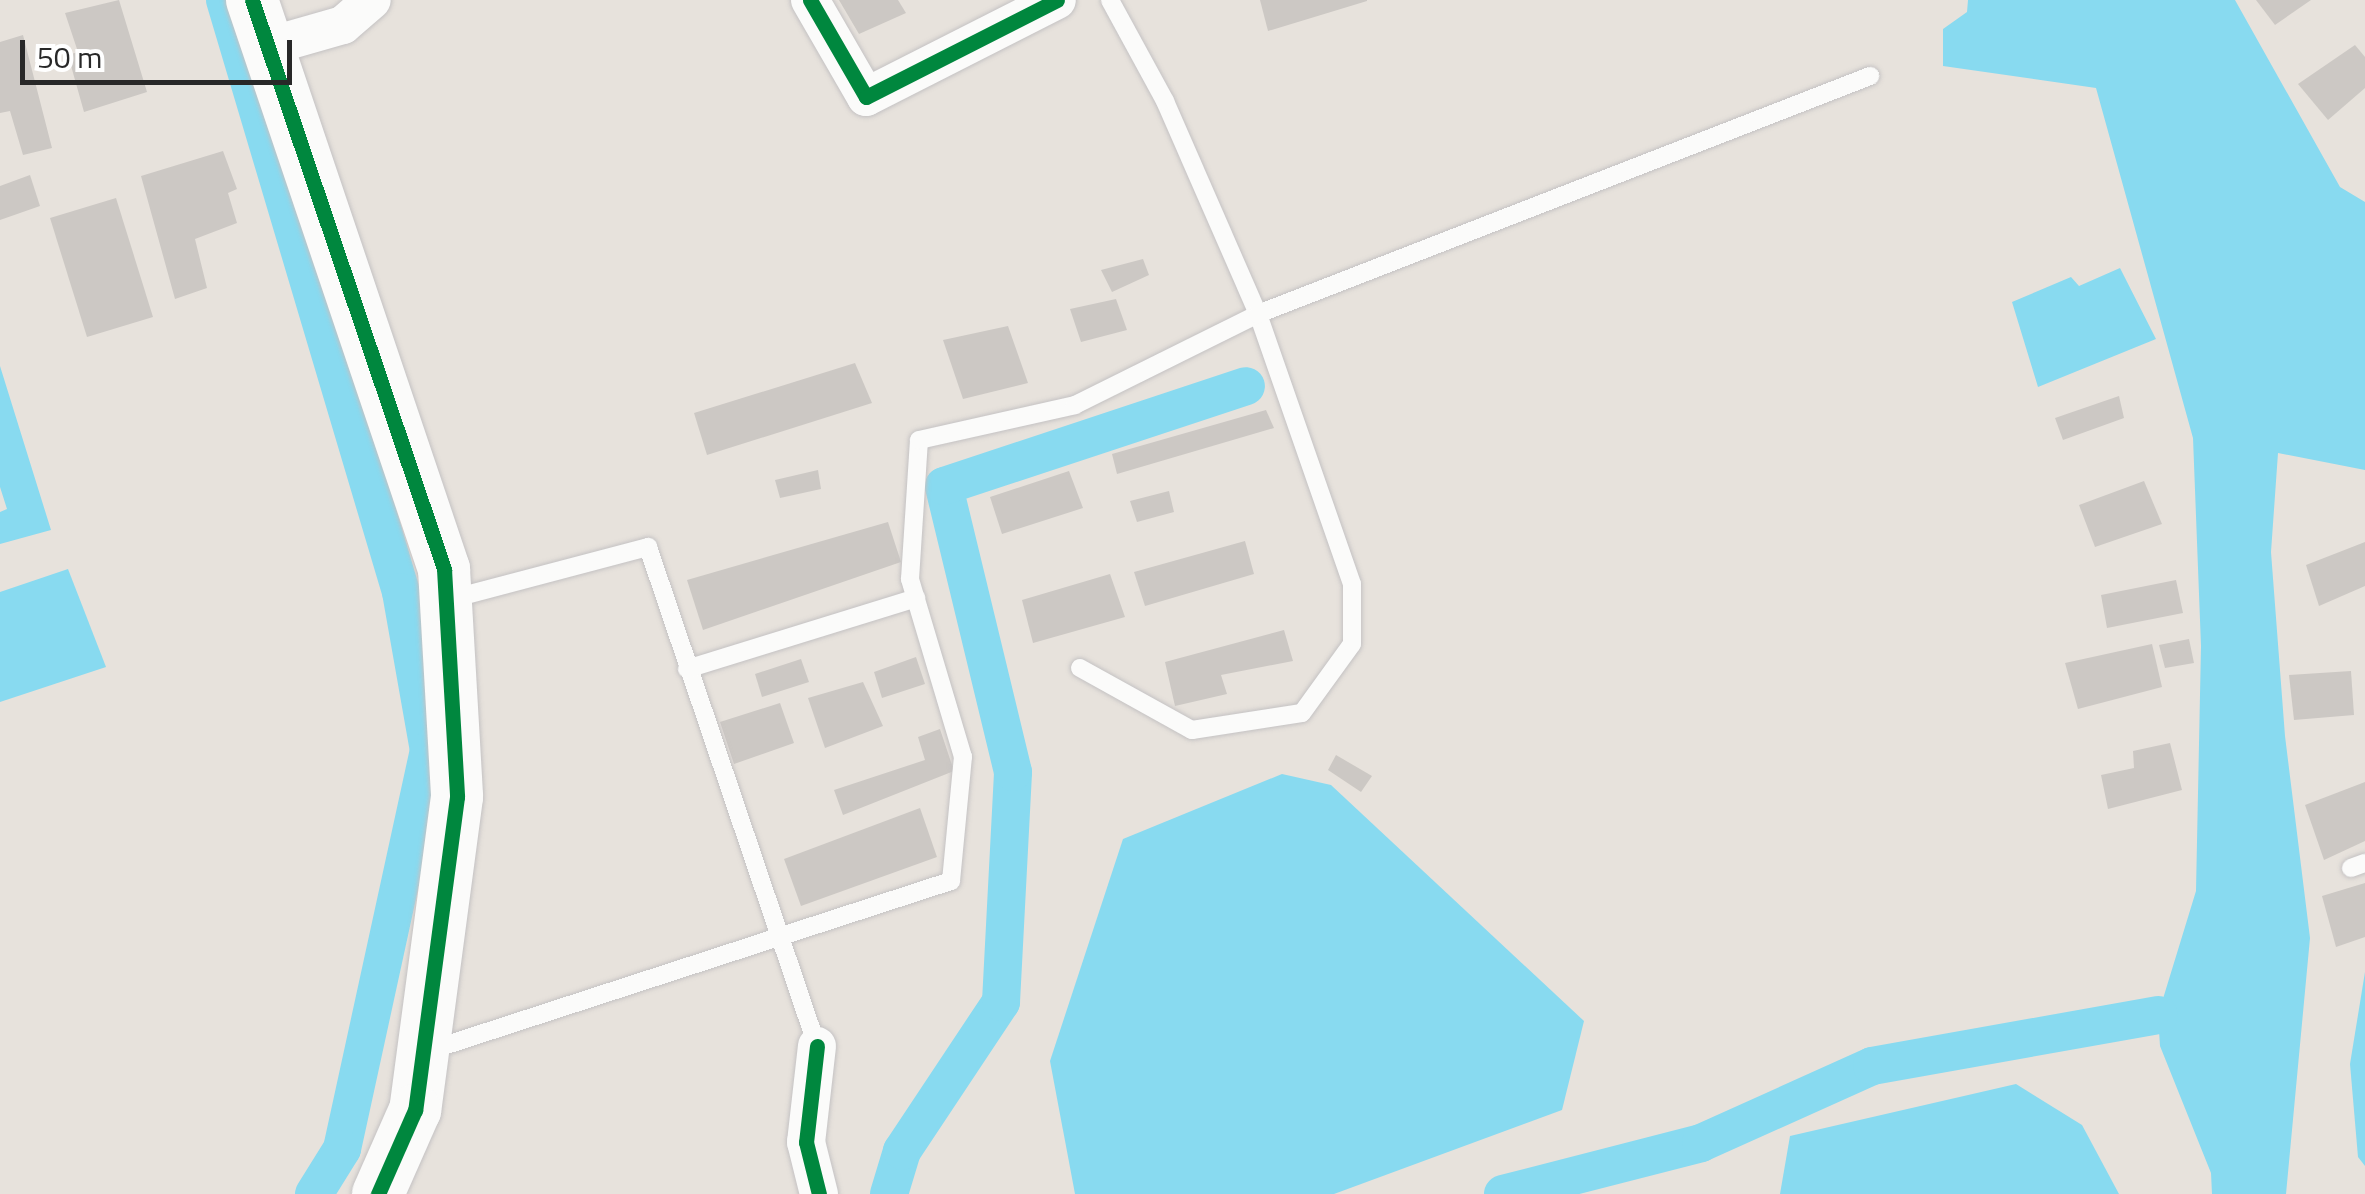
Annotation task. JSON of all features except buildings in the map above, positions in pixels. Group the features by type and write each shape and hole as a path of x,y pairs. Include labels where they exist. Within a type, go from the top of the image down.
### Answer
{"street":[{"path":"372,0 343,25 259,23 444,569 457,797 415,1110 378,1194"},
{"path":"810,0 866,97 1057,0"},
{"path":"816,1046 806,1142 819,1194"}],"lane":[{"path":"1080,668 1192,730 1302,713 1352,644 1352,584 1258,314 1165,101 1110,0"},
{"path":"422,1053 951,881 964,757 910,579 919,440 1075,405 1258,314 1870,76"},
{"path":"446,601 648,547 776,938 816,1046"},
{"path":"688,669 916,598"}],"water":[{"path":"1968,0 2235,0 2340,187 2365,202 2365,470 2278,453 2271,552 2285,736 2310,938 2286,1194 2212,1194 2211,1173 2160,1046 2158,1015 2196,891 2201,646 2193,438 2096,88 1943,66 1943,29 1967,12"},
{"path":"2120,268 2156,339 2038,387 2012,302 2071,277 2079,286"},
{"path":"0,366 51,530 0,544 0,512 7,509 0,487"},
{"path":"68,569 106,667 0,702 0,592"},
{"path":"1282,774 1331,785 1584,1021 1562,1110 1334,1194 1075,1194 1050,1061 1123,839"},
{"path":"2365,972 2365,1166 2358,1157 2350,1064"},
{"path":"2016,1084 2082,1125 2119,1194 1780,1194 1790,1136"}],"waterway":[{"path":"225,0 401,592 429,750 342,1149 314,1194"},
{"path":"889,1194 902,1151 1001,1002 1013,772 944,486 1246,386"},
{"path":"1503,1194 1701,1143 1872,1066 2158,1015"}],"cycle path":[{"path":"252,0 444,569 457,797 415,1110 378,1194"},
{"path":"810,0 866,97 1057,0"},
{"path":"817,1046 806,1142 819,1194"}]}
